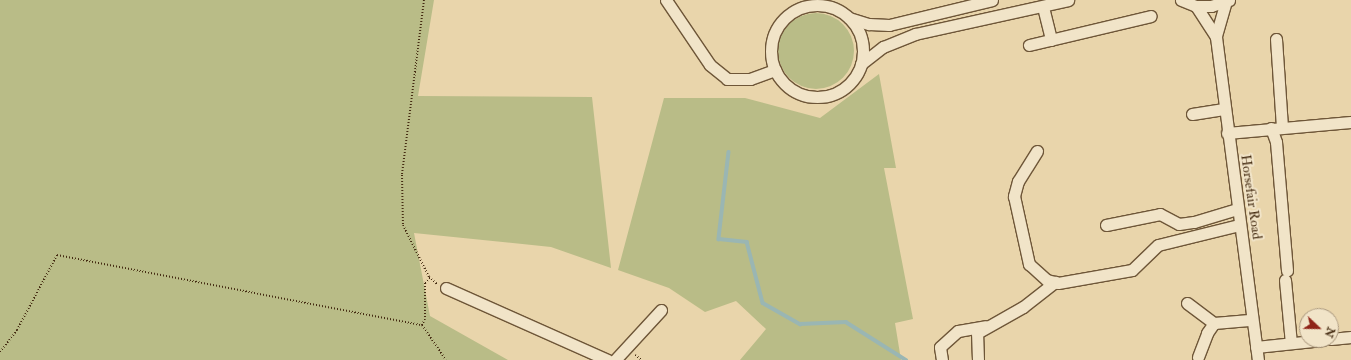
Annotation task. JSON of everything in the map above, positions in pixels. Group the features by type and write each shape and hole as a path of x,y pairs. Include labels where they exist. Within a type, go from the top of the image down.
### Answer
{"street":[{"path":"666,0 710,65 727,79 750,79 775,70"},
{"path":"991,0 889,24 869,24 849,18 833,9 815,3 791,13 782,21 771,44 775,70 790,88 813,97 826,96 848,85 860,64 883,47 915,34 1044,7 1068,0"},
{"path":"1181,0 1196,6 1211,6 1228,1"},
{"name":"Horsefair Road","path":"1228,1 1216,37 1227,133 1258,360"},
{"name":"Horsefair Road","path":"1196,6 1216,37"},
{"path":"1044,7 1051,40"},
{"path":"1029,45 1151,16"},
{"path":"849,18 861,40 860,64"},
{"path":"1276,39 1276,142 1291,343"},
{"path":"1192,114 1224,109"},
{"path":"1227,133 1351,122"},
{"path":"1037,151 1018,181 1014,196 1029,264 1038,274 1054,282"},
{"path":"1106,225 1160,214 1179,224 1237,209"},
{"path":"978,360 977,333 986,326 1023,307 1054,282 1132,270 1158,245 1239,224"},
{"path":"446,288 608,360"},
{"path":"1187,303 1214,323 1252,320"},
{"path":"615,360 661,310"},
{"path":"1198,356 1207,333 1214,323"},
{"path":"942,360 940,347 958,330 986,326"},
{"path":"1339,338 1351,337"},
{"path":"1256,347 1299,342"}],"path":[{"path":"424,0 402,175 404,225 430,278 446,288"},
{"path":"0,352 17,330 57,255 422,326 446,360"},
{"path":"422,326 425,319 425,283 430,278"}],"green space":[{"path":"0,0 434,0 418,96 592,97 611,268 551,247 414,233 430,316 508,360 0,360"},
{"path":"816,13 830,16 843,24 851,37 854,51 851,65 843,78 830,86 816,89 802,86 789,78 781,65 778,51 781,37 789,24 802,16"},
{"path":"879,74 896,168 884,168 913,319 895,323 901,360 740,360 766,329 736,301 705,312 669,288 618,270 664,98 745,98 820,118"}],"waterway":[{"path":"729,152 719,239 747,242 763,303 800,324 846,322 906,360"}]}
